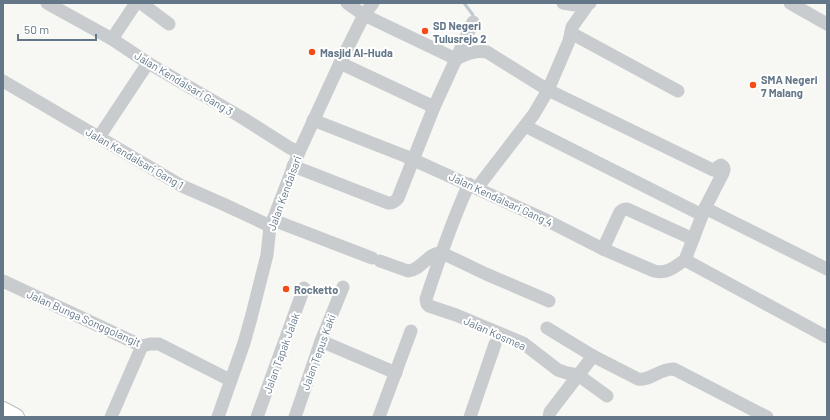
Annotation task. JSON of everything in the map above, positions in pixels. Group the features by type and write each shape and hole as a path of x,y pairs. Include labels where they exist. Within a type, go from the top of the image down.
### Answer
{"main road":[{"path":"3,410 16,417"}],"street":[{"name":"Jalan Kendalsari Gang 3","path":"47,3 112,39 148,63 299,152"},
{"path":"112,39 136,3"},
{"path":"141,3 169,24"},
{"path":"347,3 364,15 456,58 474,52 487,52 548,90 713,170 721,165 723,166 724,172 704,212 685,260 827,338"},
{"name":"Jalan Kendalsari","path":"218,417 244,343 251,318 267,255 272,223 293,166 340,63 364,15 373,3"},
{"path":"563,3 575,5 590,3"},
{"path":"549,300 486,274 442,253 459,205 473,186 534,114 548,90 569,41 572,27 590,3"},
{"path":"790,3 827,24"},
{"path":"293,166 388,203 395,202 414,160 434,107 473,22"},
{"path":"571,33 678,91"},
{"path":"99,137 148,63"},
{"path":"340,63 434,107"},
{"name":"Jalan Kendalsari Gang 1","path":"3,81 182,186 223,204 408,272 418,268 434,254 442,253"},
{"name":"Jalan Kendalsari Gang 4","path":"313,120 414,160 473,186 546,220 603,249 654,271 668,271 685,260"},
{"path":"525,126 827,269"},
{"path":"603,249 621,210 625,209 693,239"},
{"name":"Jalan Kosmea","path":"442,253 426,299 426,304 523,343 558,370 567,373 574,380"},
{"name":"Jalan Bunga Songgolangit","path":"3,281 142,346 159,344 230,380"},
{"name":"Jalan Tepus Kaki","path":"295,417 321,341 343,287"},
{"name":"Jalan Tapak Jalak","path":"257,417 304,288"},
{"path":"547,328 593,356 634,377 642,380 664,370 674,369 767,417"},
{"path":"379,417 411,331"},
{"path":"321,341 396,373"},
{"path":"470,417 495,344"},
{"path":"111,417 142,346"},
{"path":"553,415 574,380 593,356"},
{"path":"574,380 607,396"}],"waterway":[{"path":"464,3 473,15"}],"place":[{"name":"SD Negeri Tulusrejo 2","path":"425,31"},
{"name":"Masjid Al-Huda","path":"312,52"},
{"name":"SMA Negeri 7 Malang","path":"753,85"},
{"name":"Rocketto","path":"286,289"}]}
